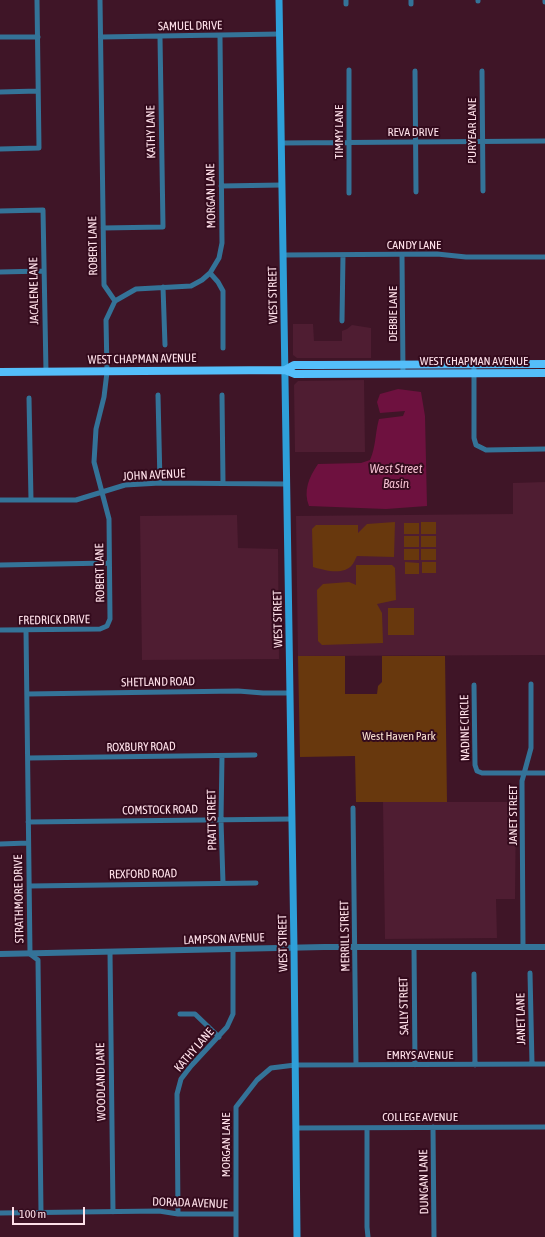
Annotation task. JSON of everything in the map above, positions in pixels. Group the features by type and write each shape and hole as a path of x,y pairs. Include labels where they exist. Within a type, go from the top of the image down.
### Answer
{"main road":[{"name":"WEST STREET","path":"279,0 294,948 297,1237"},
{"name":"WEST CHAPMAN AVENUE","path":"285,370 295,365 545,364"},
{"name":"WEST CHAPMAN AVENUE","path":"0,372 285,370 295,374 545,373"}],"street":[{"path":"0,149 39,148 37,0"},
{"name":"ROBERT LANE","path":"100,0 104,285 115,301 106,320 107,372 104,397 96,429 94,462 109,519 110,620 107,626"},
{"name":"SAMUEL DRIVE","path":"101,37 280,34"},
{"name":"MORGAN LANE","path":"210,273 217,263 221,251 220,36"},
{"path":"0,37 38,37"},
{"name":"KATHY LANE","path":"103,228 162,227 160,37"},
{"name":"TIMMY LANE","path":"349,70 350,193"},
{"path":"415,71 416,192"},
{"name":"PURYEAR LANE","path":"482,71 483,191"},
{"path":"0,92 38,91"},
{"name":"REVA DRIVE","path":"281,143 545,141"},
{"path":"221,186 282,185"},
{"name":"JACALENE LANE","path":"0,210 43,210 46,372"},
{"name":"CANDY LANE","path":"283,255 437,254 466,257 545,257"},
{"path":"342,255 342,321"},
{"name":"DEBBIE LANE","path":"402,255 403,374"},
{"path":"0,272 44,271"},
{"path":"115,301 128,292 136,289 191,286 202,280 210,273 218,282 223,291 223,348"},
{"path":"163,287 165,345"},
{"path":"474,364 474,438 476,445 479,448 486,450 545,449"},
{"path":"158,395 160,483"},
{"path":"222,395 223,483"},
{"path":"29,398 31,500"},
{"name":"JOHN AVENUE","path":"0,500 76,500 125,485 160,483 287,484"},
{"path":"0,565 109,563"},
{"name":"FREDRICK DRIVE","path":"0,630 100,629 107,626"},
{"name":"STRATHMORE DRIVE","path":"26,630 30,954 38,960 41,1213"},
{"name":"JANET STREET","path":"523,947 522,781 531,748 531,684"},
{"name":"NADINE CIRCLE","path":"474,685 474,766 477,771 482,773 524,773"},
{"name":"SHETLAND ROAD","path":"27,694 238,691 290,693"},
{"name":"ROXBURY ROAD","path":"28,758 255,755"},
{"name":"PRATT STREET","path":"222,756 221,820 224,883"},
{"path":"524,773 545,773"},
{"name":"MERRILL STREET","path":"353,808 356,1065"},
{"name":"COMSTOCK ROAD","path":"28,822 292,819"},
{"path":"0,844 28,843"},
{"name":"REXFORD ROAD","path":"30,886 256,883"},
{"name":"LAMPSON AVENUE","path":"0,954 355,947 545,947"},
{"name":"SALLY STREET","path":"414,947 415,1065"},
{"name":"KATHY LANE","path":"178,1214 177,1094 181,1079 191,1066 228,1028 233,1014 233,950"},
{"name":"WOODLAND LANE","path":"110,952 113,1212"},
{"name":"JANET LANE","path":"530,973 532,1064"},
{"path":"474,974 474,1065"},
{"path":"180,1014 195,1014 219,1038"},
{"name":"EMRYS AVENUE","path":"295,1065 545,1064"},
{"name":"MORGAN LANE","path":"236,1237 236,1107 257,1080 271,1068 295,1065"},
{"name":"COLLEGE AVENUE","path":"296,1128 545,1127"},
{"path":"367,1128 368,1237"},
{"name":"DUNGAN LANE","path":"433,1128 434,1237"},
{"name":"DORADA AVENUE","path":"0,1214 159,1211 178,1214 236,1214"}],"shaded area":[{"path":"293,324 313,324 314,341 342,341 342,331 352,325 371,328 371,358 297,358 293,355"},
{"path":"364,380 365,452 295,452 294,385 298,381"},
{"path":"545,482 545,655 298,656 296,516 513,514 513,483"},
{"path":"237,515 238,548 278,549 279,659 142,660 140,516"},
{"path":"383,802 516,802 515,899 496,899 497,938 385,939"}],"green space":[{"path":"395,522 394,557 357,556 353,564 344,570 339,571 328,571 313,567 312,529 316,525 358,525 358,533 367,524"},
{"path":"421,522 436,522 436,534 421,534"},
{"path":"404,523 419,523 419,534 404,534"},
{"path":"404,536 419,536 419,547 404,547"},
{"path":"421,536 436,536 436,547 421,547"},
{"path":"404,549 419,549 419,560 404,560"},
{"path":"421,549 436,549 436,560 421,560"},
{"path":"405,562 419,563 419,574 405,574"},
{"path":"422,562 436,562 436,573 422,573"},
{"path":"356,565 392,565 395,568 396,600 377,604 382,613 383,643 322,645 318,641 317,590 323,584 349,582 356,585"},
{"path":"388,608 414,608 414,635 388,635"},
{"name":"West Haven Park","path":"298,656 345,656 345,694 377,694 378,686 382,682 382,656 445,656 447,802 356,802 355,756 300,757"}],"water":[{"name":"West Street Basin","path":"398,389 421,392 425,416 427,506 386,509 309,506 307,500 308,484 318,464 361,463 370,460 379,419 403,416 405,411 380,413 377,402 380,394"}]}
